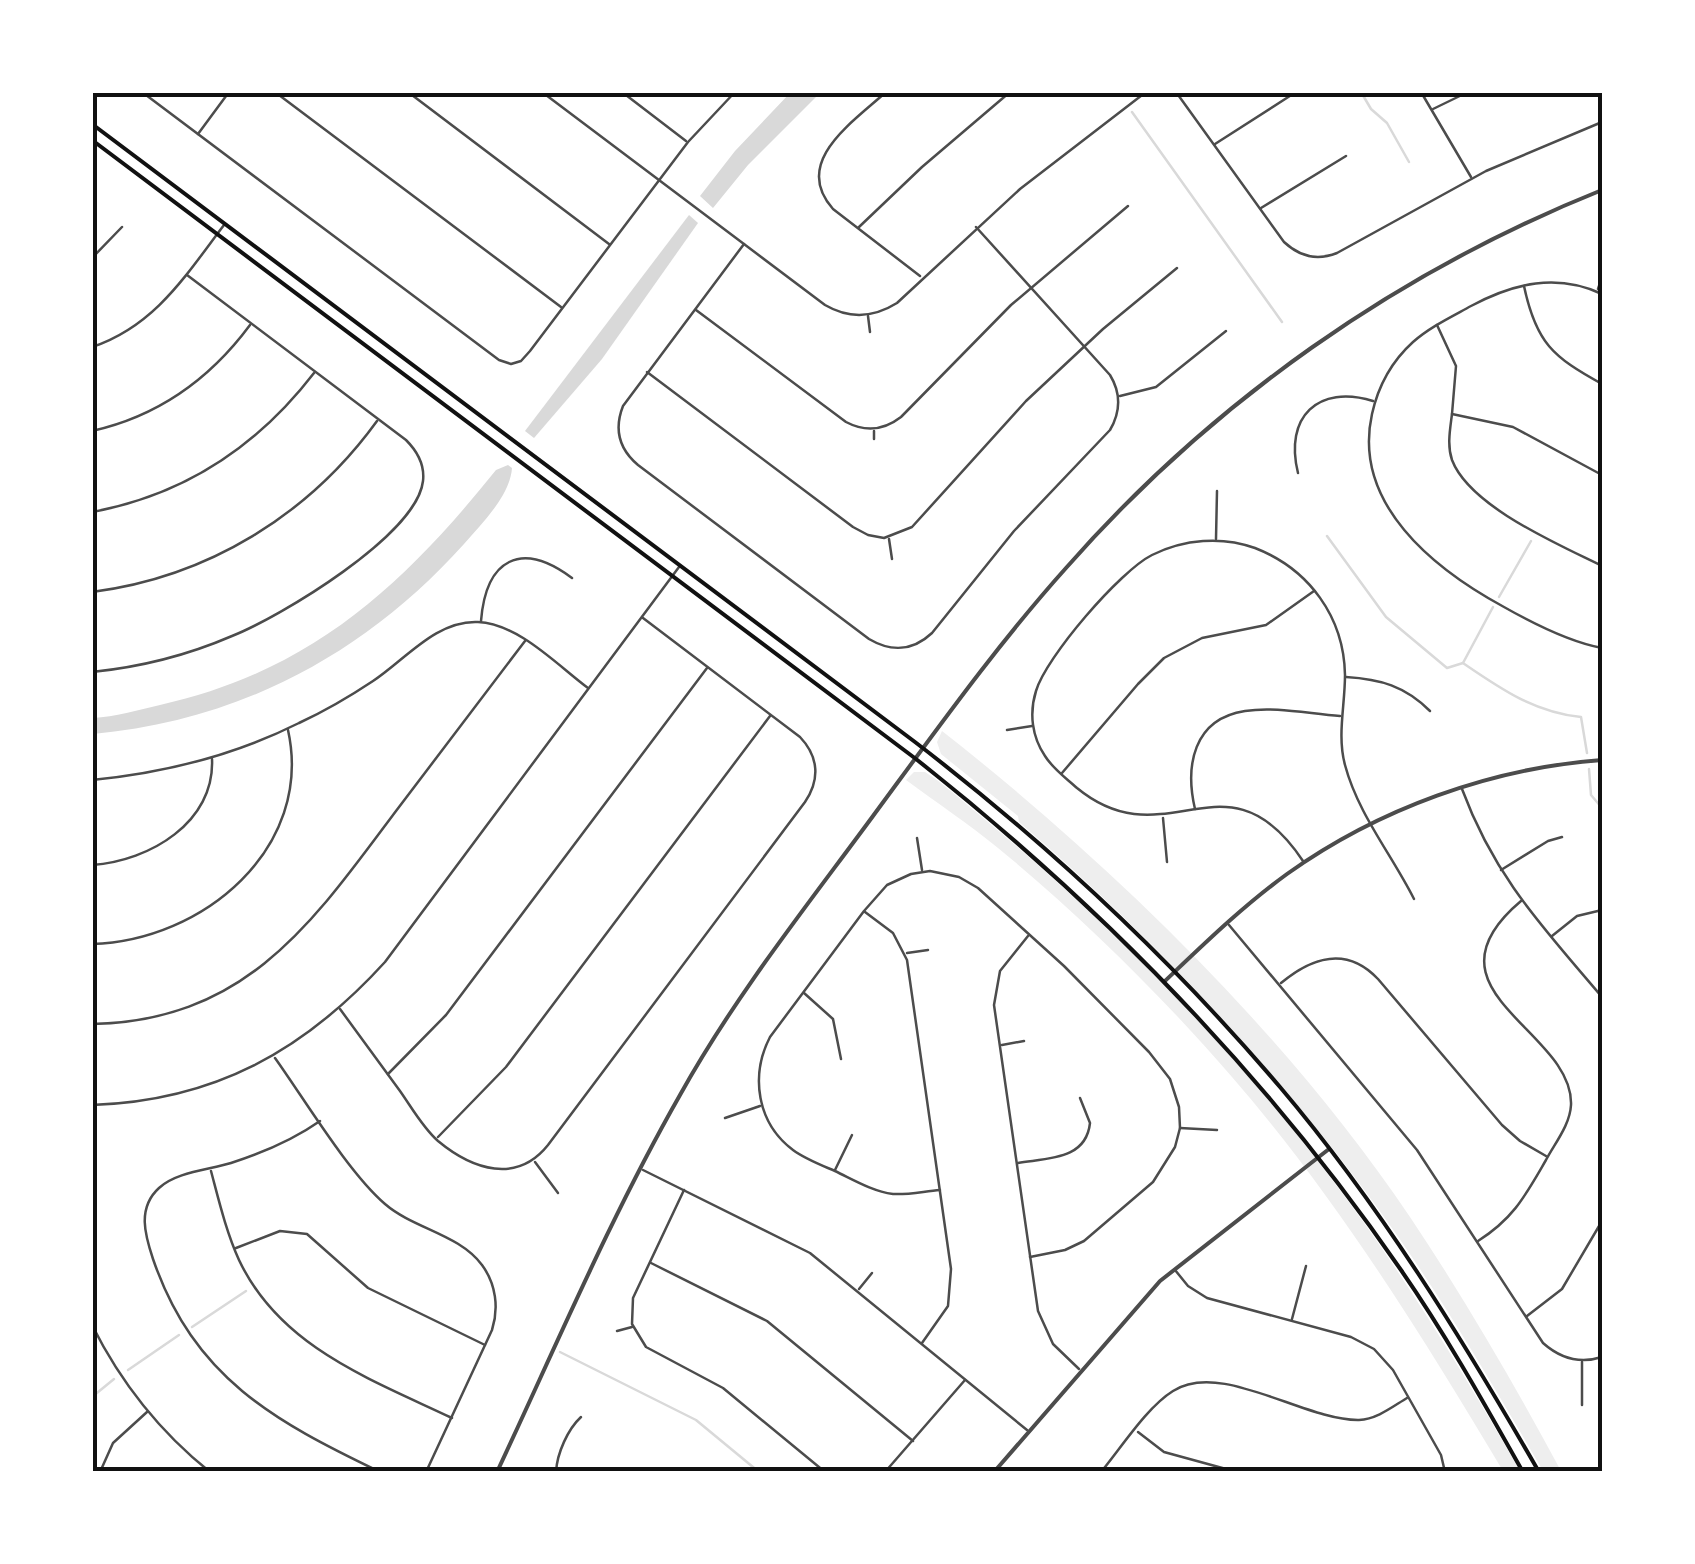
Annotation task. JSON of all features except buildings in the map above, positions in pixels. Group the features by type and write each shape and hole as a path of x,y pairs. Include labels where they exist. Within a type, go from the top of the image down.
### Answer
{"main road":[{"path":"92,124 1019,824 1175,971 1280,1088 1446,1315 1539,1472"},
{"path":"92,140 916,759 1039,860 1165,980 1319,1157 1421,1300 1523,1472"}],"street":[{"path":"142,92 504,363 514,364 524,358 688,142 735,92"},
{"path":"198,134 230,92"},
{"path":"275,92 562,308"},
{"path":"408,92 610,244"},
{"path":"542,92 828,307 851,315 868,315 896,303 976,227 1146,92"},
{"path":"622,92 688,142"},
{"path":"886,92 828,146 819,167 819,186 824,198 923,278"},
{"path":"858,228 1010,92"},
{"path":"1176,92 1260,209 1291,248 1305,256 1326,257 1472,179 1602,122"},
{"path":"1214,144 1296,92"},
{"path":"1421,92 1472,179"},
{"path":"1431,110 1468,92"},
{"path":"1260,209 1346,156"},
{"path":"497,1472 641,1169 680,1094 734,1006 1021,621 1076,557 1220,418 1309,350 1411,284 1512,230 1602,190"},
{"path":"695,309 841,418 855,426 888,426 901,418 1031,287 1128,206"},
{"path":"92,347 124,334 147,318 225,224"},
{"path":"92,258 122,227"},
{"path":"744,244 625,402 618,434 627,455 869,639 896,648 915,645 932,634 1026,517 1110,430 1117,416 1118,396 1111,377 976,227"},
{"path":"647,372 854,527 868,535 889,537 915,524 1006,422 1084,346 1177,268"},
{"path":"92,672 172,658 236,635 303,600 379,541 415,501 424,476 415,449 186,275"},
{"path":"1597,291 1602,277"},
{"path":"1602,294 1558,282 1524,285 1494,294 1437,325 1397,359 1375,402 1369,432 1374,476 1389,512 1409,537 1449,572 1486,597 1579,642 1602,648"},
{"path":"1524,285 1532,321 1543,341 1565,364 1602,384"},
{"path":"868,315 870,332"},
{"path":"92,431 141,416 187,390 222,360 251,324"},
{"path":"1437,325 1456,366 1450,451 1455,466 1466,481 1523,526 1602,566"},
{"path":"1118,396 1156,387 1226,332"},
{"path":"92,512 150,498 214,467 269,425 315,372"},
{"path":"1298,473 1294,442 1308,412 1340,395 1375,402"},
{"path":"1452,414 1513,426 1602,475"},
{"path":"92,592 176,572 252,537 324,484 378,420"},
{"path":"874,429 874,440"},
{"path":"1216,491 1216,540"},
{"path":"889,537 892,559"},
{"path":"1304,862 1282,832 1258,814 1223,806 1163,816 1111,810 1092,800 1043,754 1033,726 1035,694 1043,674 1118,579 1162,550 1216,540 1246,545 1278,558 1316,590 1337,629 1345,677 1345,765 1371,824 1414,900"},
{"path":"481,622 486,586 510,562 541,559 572,578"},
{"path":"92,1105 138,1102 235,1076 274,1056 340,1008 385,962 681,566"},
{"path":"1061,774 1164,658 1202,638 1266,625 1316,590"},
{"path":"340,1008 436,1139 494,1169 511,1170 534,1161 810,795 816,774 812,752 800,737 643,618"},
{"path":"92,780 212,757 288,729 360,689 441,630 460,624 481,622 504,628 590,689"},
{"path":"92,1024 152,1017 204,1000 249,976 278,954 328,902 525,640"},
{"path":"388,1074 446,1015 708,667"},
{"path":"1345,677 1388,682 1411,694 1430,711"},
{"path":"1194,809 1189,776 1192,756 1206,733 1221,720 1253,710 1342,716"},
{"path":"436,1139 506,1067 771,715"},
{"path":"1008,730 1033,726"},
{"path":"92,944 145,937 178,925 224,897 246,877 272,842 286,811 293,769 288,729"},
{"path":"92,865 137,856 180,830 207,796 213,775 212,757"},
{"path":"1165,980 1227,923 1304,862 1371,824 1462,788 1529,770 1602,760"},
{"path":"1462,788 1479,834 1500,871 1602,997"},
{"path":"1163,816 1167,862"},
{"path":"1500,871 1548,841 1562,837"},
{"path":"917,838 922,872"},
{"path":"940,1190 884,1192 789,1147 771,1126 762,1106 758,1078 765,1048 864,911 888,885 922,872 947,873 968,882 1030,934 1162,1067 1176,1096 1180,1128 1176,1148 1162,1172 1100,1229 1074,1247 1030,1257"},
{"path":"1478,1242 1510,1218 1569,1116 1568,1086 1494,992 1485,963 1492,932 1521,901"},
{"path":"1551,936 1577,916 1602,910"},
{"path":"864,911 893,933 905,953 940,1190 952,1291 944,1315 922,1343"},
{"path":"1227,923 1406,1136 1550,1349 1582,1361 1602,1357"},
{"path":"1030,934 1004,963 995,984 1000,1045 1043,1326 1060,1351 1081,1370"},
{"path":"905,953 928,950"},
{"path":"1279,984 1302,966 1320,959 1345,959 1363,966 1378,978 1502,1125 1548,1157"},
{"path":"803,992 833,1019 841,1059"},
{"path":"1000,1045 1024,1042"},
{"path":"274,1056 381,1200 408,1220 461,1246 481,1264 492,1284 496,1301 494,1325 426,1472"},
{"path":"1017,1163 1066,1155 1081,1146 1090,1123 1080,1098"},
{"path":"725,1118 762,1106"},
{"path":"320,1121 284,1142 163,1184 152,1196 145,1213 148,1244 177,1313 215,1366 257,1405 300,1434 380,1472"},
{"path":"1180,1128 1218,1130"},
{"path":"835,1171 852,1135"},
{"path":"994,1472 1154,1286 1329,1150"},
{"path":"534,1161 558,1193"},
{"path":"641,1169 795,1243 1028,1431"},
{"path":"210,1170 234,1249 263,1299 302,1340 346,1368 452,1418"},
{"path":"684,1190 632,1302 633,1327 648,1349 719,1385 825,1472"},
{"path":"1526,1317 1562,1289 1602,1221"},
{"path":"234,1249 280,1231 307,1234 368,1288 486,1346"},
{"path":"650,1263 766,1321 913,1441"},
{"path":"1291,1320 1306,1266"},
{"path":"1174,1269 1188,1286 1207,1298 1369,1345 1388,1362 1442,1455 1446,1472"},
{"path":"858,1290 872,1273"},
{"path":"92,1325 95,1337 148,1412 210,1472"},
{"path":"617,1332 633,1327"},
{"path":"1582,1361 1582,1406"},
{"path":"885,1472 966,1379"},
{"path":"1101,1472 1167,1395 1200,1382 1358,1420 1377,1416 1408,1398"},
{"path":"100,1472 110,1446 148,1412"},
{"path":"556,1472 571,1429 581,1417"},
{"path":"1136,1431 1164,1452 1237,1472"}],"shaded area":[{"path":"790,93 820,93 748,165 713,208 700,196 735,151"},
{"path":"689,215 698,223 602,359 534,438 525,431"},
{"path":"508,465 512,468 510,478 501,499 464,544 426,583 342,649 249,697 147,727 93,734 93,718 214,690 308,647 388,587 496,470"},
{"path":"942,731 1133,896 1253,1019 1309,1084 1410,1217 1488,1342 1561,1471 1543,1471 1399,1238 1269,1071 1123,917 1019,822 1018,816 941,754 937,742"},
{"path":"914,772 925,772 937,780 1056,881 1167,989 1272,1104 1388,1257 1520,1471 1503,1471 1342,1219 1270,1123 1206,1047 1059,900 987,839 906,780"}],"waterway":[{"path":"1361,92 1371,109 1387,123 1409,162"},
{"path":"1132,112 1282,322"},
{"path":"1327,536 1386,617 1447,668 1463,663 1533,705 1581,717 1587,753"},
{"path":"1499,597 1531,541"},
{"path":"1463,663 1493,607"},
{"path":"1589,769 1591,795 1602,808"},
{"path":"192,1327 246,1291"},
{"path":"128,1370 179,1335"},
{"path":"560,1352 696,1420 759,1472"},
{"path":"92,1397 114,1379"}]}
